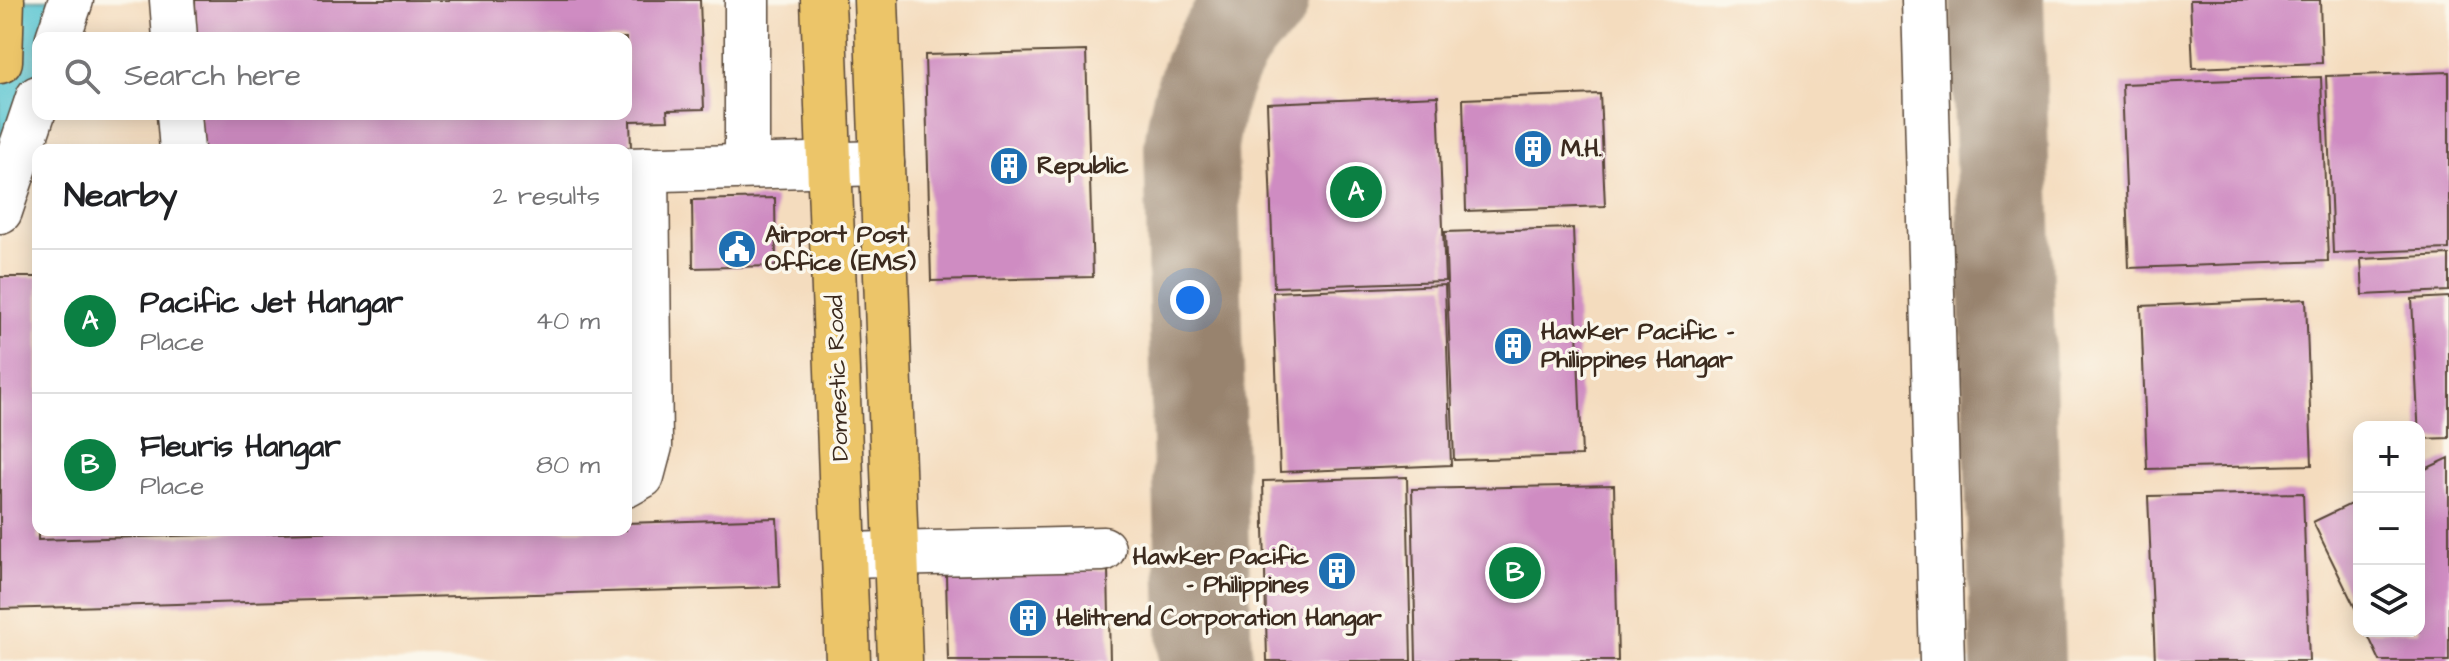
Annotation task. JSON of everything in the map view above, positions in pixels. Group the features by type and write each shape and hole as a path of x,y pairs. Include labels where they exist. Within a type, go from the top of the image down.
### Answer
{"main road":[{"path":"0,61 2,0"},
{"name":"Domestic Road","path":"823,0 848,661"},
{"path":"876,0 900,661"}],"street":[{"path":"60,32 71,0"},
{"path":"172,0 175,32"},
{"path":"747,0 747,166"},
{"path":"1924,0 1942,661"},
{"path":"0,211 32,116"},
{"path":"180,120 182,144"},
{"path":"632,482 642,476 650,446 637,276 637,170 882,163"},
{"path":"845,555 1103,549"}],"water":[{"path":"0,0 65,0 42,32 32,32 32,84 0,167"}],"building":[{"path":"195,0 700,0 704,109 667,110 668,120 630,121 631,144 200,144 199,120 632,120 632,32 196,32"},
{"path":"2190,0 2320,0 2322,63 2193,68"},
{"name":"Republic","path":"1086,51 1093,277 931,281 925,55"},
{"path":"2449,72 2449,249 2333,253 2326,76"},
{"path":"2321,77 2328,261 2129,268 2122,84"},
{"name":"M.H.","path":"1600,94 1605,206 1466,211 1463,99"},
{"path":"1438,96 1445,281 1274,287 1267,103"},
{"path":"775,198 776,266 693,268 692,200"},
{"name":"Hawker Pacific - Philippines Hangar","path":"1573,228 1582,456 1454,460 1445,232"},
{"path":"2449,255 2449,291 2363,295 2361,259"},
{"path":"0,277 32,277 32,536 38,536 38,540 175,536 632,536 632,523 777,518 780,587 0,609"},
{"path":"1445,285 1451,465 1280,472 1273,292"},
{"path":"2449,297 2449,438 2425,439 2425,421 2418,421 2412,299"},
{"path":"2306,299 2312,465 2147,469 2141,306"},
{"path":"2449,458 2449,661 2380,661 2369,637 2425,637 2425,469"},
{"name":"Hawker Pacific - Philippines","path":"1407,477 1411,661 1267,661 1263,481"},
{"path":"1614,485 1618,661 1416,661 1412,489"},
{"path":"2303,493 2309,661 2155,661 2148,496"},
{"path":"2353,503 2353,604 2313,522"},
{"name":"Helitrend Corporation Hangar","path":"1108,570 1110,661 948,661 946,575"}],"taxiway":[{"path":"1205,661 1191,147 1199,106 1212,66 1233,30 1262,0"},
{"path":"1997,0 2018,661"}],"place":[{"name":"M.H.","path":"1533,149"},
{"name":"Republic","path":"1009,166"},
{"name":"Pacific Jet Hangar","path":"1356,192"},
{"name":"Airport Post Office (EMS)","path":"737,249"},
{"name":"Hawker Pacific - Philippines Hangar","path":"1513,346"},
{"name":"Hawker Pacific - Philippines","path":"1337,571"},
{"name":"Fleuris Hangar","path":"1515,573"},
{"name":"Helitrend Corporation Hangar","path":"1028,618"}]}
